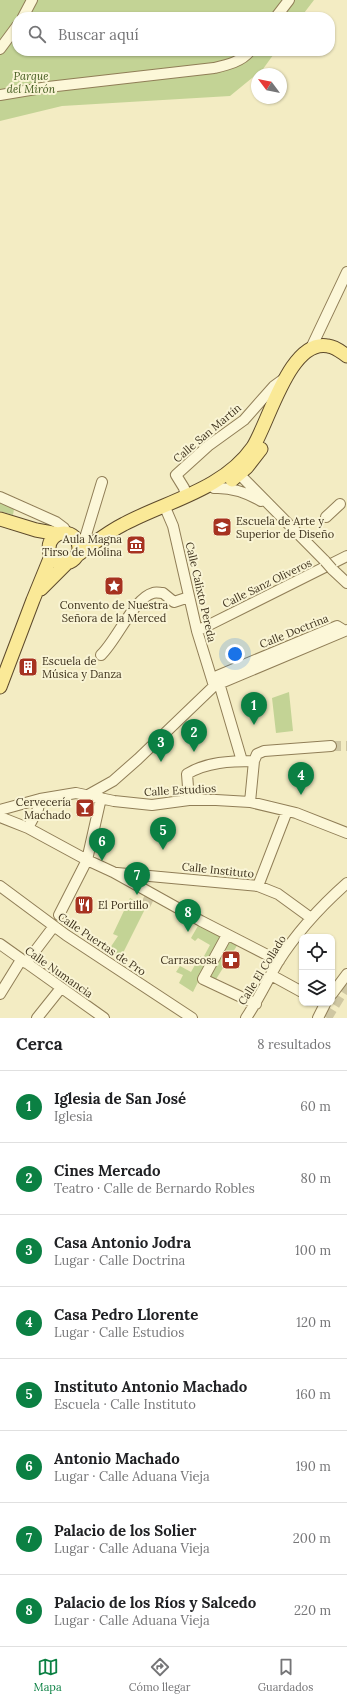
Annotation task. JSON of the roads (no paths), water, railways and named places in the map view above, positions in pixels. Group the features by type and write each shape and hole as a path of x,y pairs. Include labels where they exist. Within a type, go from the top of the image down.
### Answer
{"main road":[{"path":"33,600 45,585 72,559 102,536 124,524 214,482 234,469 252,447 287,376 303,353 318,346 328,346 347,356"},
{"path":"190,494 214,488 234,478 242,469 247,467 269,434 279,393"},
{"path":"0,519 36,530 72,536 79,546 72,559 58,562 36,530"},
{"path":"0,687 33,600 50,551 52,539 72,536 102,536"}],"street":[{"path":"26,12 32,0"},
{"path":"280,12 289,0"},
{"path":"0,49 12,33"},
{"path":"0,95 48,86 214,68 232,64 245,56"},
{"path":"311,348 347,272"},
{"name":"Calle San Martín","path":"190,494 184,488 176,475 208,446 244,420 274,386 287,376"},
{"path":"262,429 258,444 242,469 243,478 347,584"},
{"path":"0,497 56,522 72,536 102,482"},
{"path":"214,488 241,491 270,506"},
{"path":"326,517 340,504"},
{"name":"Calle Calixto Pereda","path":"164,505 173,526 197,631 217,684 242,761"},
{"name":"Calle Sanz Oliveros","path":"197,631 347,556"},
{"path":"102,655 109,648 127,621 132,610 152,593 163,593 174,602 189,597"},
{"name":"Calle Doctrina","path":"88,795 113,781 217,684 346,630"},
{"path":"250,802 254,761 257,754 264,751 331,746"},
{"path":"189,800 187,774 196,768 214,764 254,761"},
{"path":"0,810 40,799 76,793 88,795"},
{"name":"Calle Estudios","path":"88,795 114,802 152,805 189,800 250,802 287,811 344,831"},
{"path":"59,915 86,860 102,798"},
{"path":"28,828 38,809 40,799"},
{"path":"258,886 287,811"},
{"path":"0,817 28,828 86,860 113,872 150,896 279,961"},
{"name":"Calle Instituto","path":"113,872 258,886 278,894 311,918"},
{"name":"Calle El Collado","path":"246,1018 256,1004 279,961 311,918 347,883"},
{"name":"Calle Puertas de Pro","path":"0,886 54,926 192,1018"},
{"path":"0,994 54,926"},
{"path":"227,935 203,979 256,1004"},
{"name":"Calle Numancia","path":"0,944 104,1018"},
{"path":"271,975 299,990"},
{"path":"335,990 346,977"},
{"path":"37,1018 61,988"},
{"path":"318,1016 323,1006"}],"tunnel":[{"path":"331,746 347,746"},
{"path":"145,906 149,898"},
{"path":"327,1018 347,985"}],"place":[{"name":"Escuela de Arte y Superior de Diseño","path":"222,527"},
{"name":"Aula Magna Tirso de Molina","path":"136,545"},
{"name":"Convento de Nuestra Señora de la Merced","path":"114,586"},
{"name":"Escuela de Música y Danza","path":"28,667"},
{"name":"Iglesia de San José","path":"254,725"},
{"name":"Cines Mercado","path":"194,752"},
{"name":"Casa Antonio Jodra","path":"161,762"},
{"name":"Casa Pedro Llorente","path":"301,795"},
{"name":"Cervecería Machado","path":"85,808"},
{"name":"Instituto Antonio Machado","path":"163,850"},
{"name":"Antonio Machado","path":"102,861"},
{"name":"Palacio de los Solier","path":"137,895"},
{"name":"El Portillo","path":"84,905"},
{"name":"Palacio de los Ríos y Salcedo","path":"188,932"},
{"name":"Carrascosa","path":"231,960"}],"park label":[{"name":"Parque del Mirón","path":"31,82"}]}
